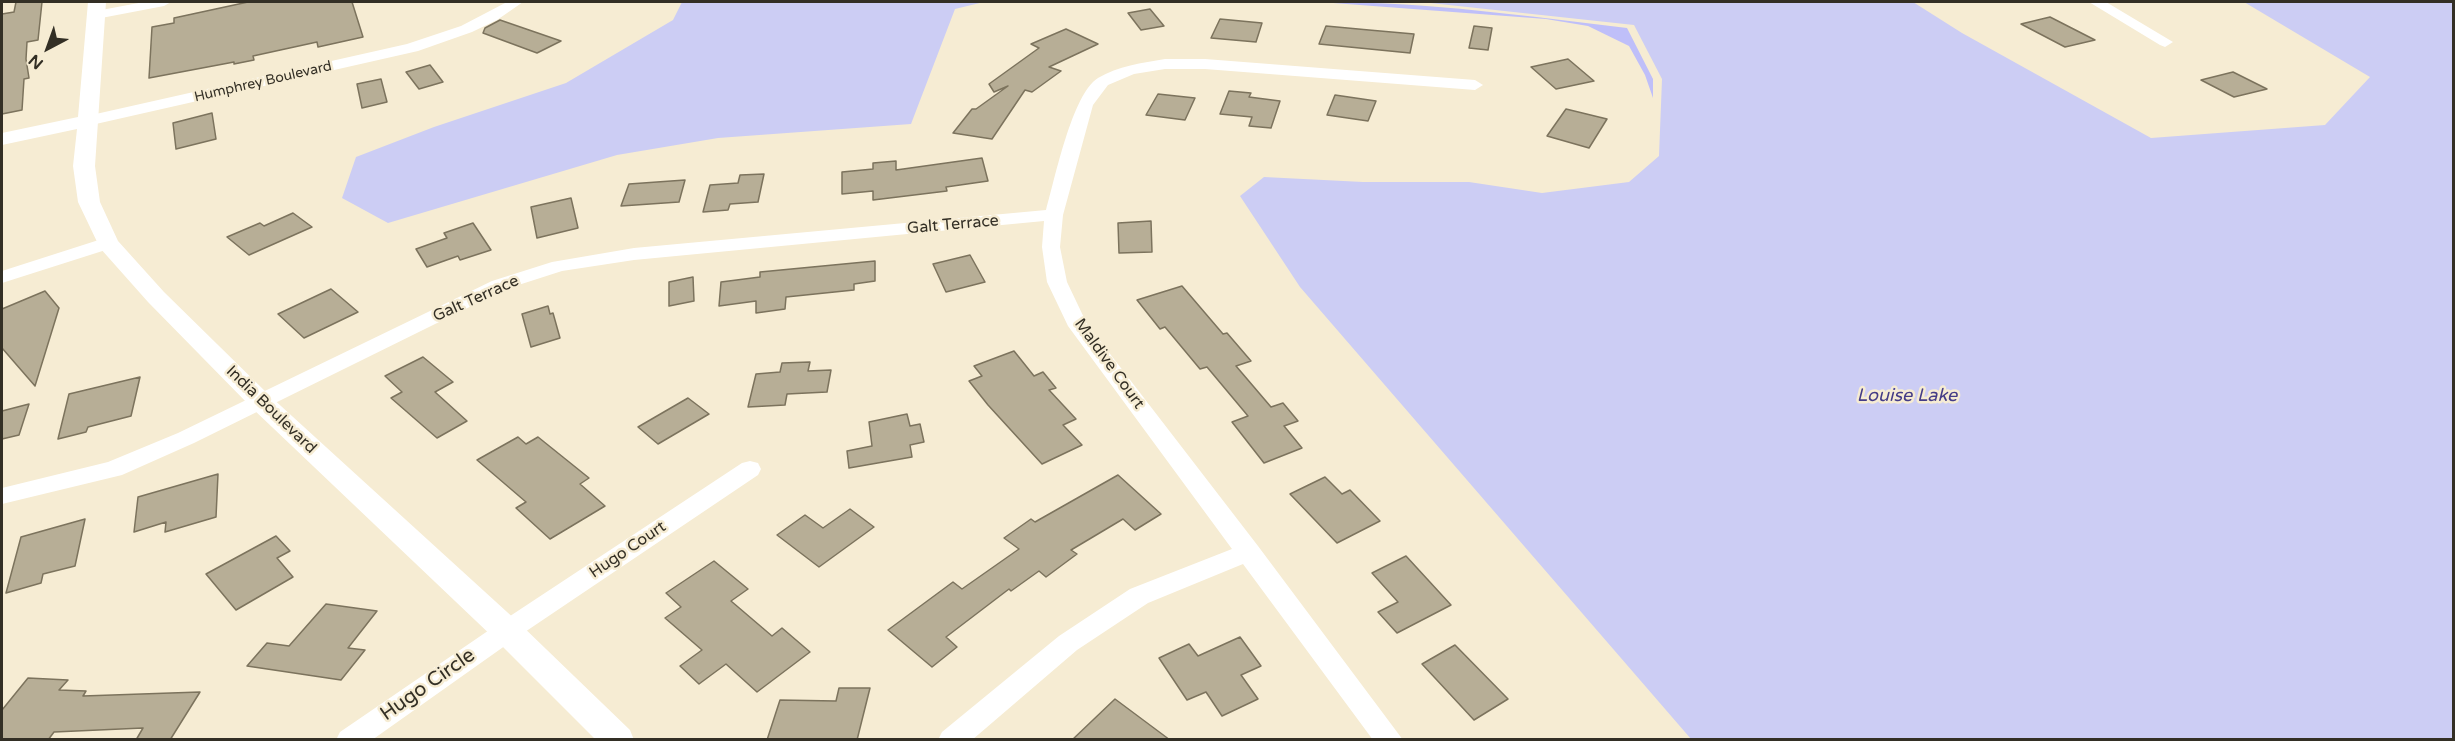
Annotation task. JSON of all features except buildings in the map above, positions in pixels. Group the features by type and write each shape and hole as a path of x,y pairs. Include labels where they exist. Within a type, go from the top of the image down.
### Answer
{"street":[{"path":"96,8 164,2"},
{"name":"Humphrey Boulevard","path":"2,140 386,54 441,39 492,18 516,2"},
{"path":"2096,2 2165,42"},
{"name":"India Boulevard","path":"96,8 84,166 89,202 108,243 156,297 261,402 507,631 618,740"},
{"name":"Maldive Court","path":"1389,740 1078,326 1057,282 1051,247 1054,215 1086,104 1102,82 1130,69 1165,64 1205,64 1475,85"},
{"name":"Galt Terrace","path":"2,496 114,469 186,438 499,285 559,266 634,254 1054,215"},
{"path":"2,277 108,243"},
{"name":"Hugo Court","path":"507,631 750,469"},
{"path":"952,740 1068,643 1139,596 1249,552"},
{"name":"Hugo Circle","path":"350,740 507,631"}],"shaded area":[{"path":"1320,2 1436,7 1512,14 1627,28 1653,79 1653,98 1645,75 1629,46 1588,26 1546,19"}],"water":[{"path":"682,2 984,2 955,9 911,124 718,138 617,155 388,223 342,198 356,157 434,127 566,83 673,20"},
{"name":"Louise Lake","path":"1421,2 1913,2 1962,33 2151,138 2325,125 2370,77 2244,2 2453,2 2453,739 1691,739 1300,287 1240,196 1264,177 1363,182 1469,182 1542,193 1629,182 1659,156 1662,79 1634,25"}]}
